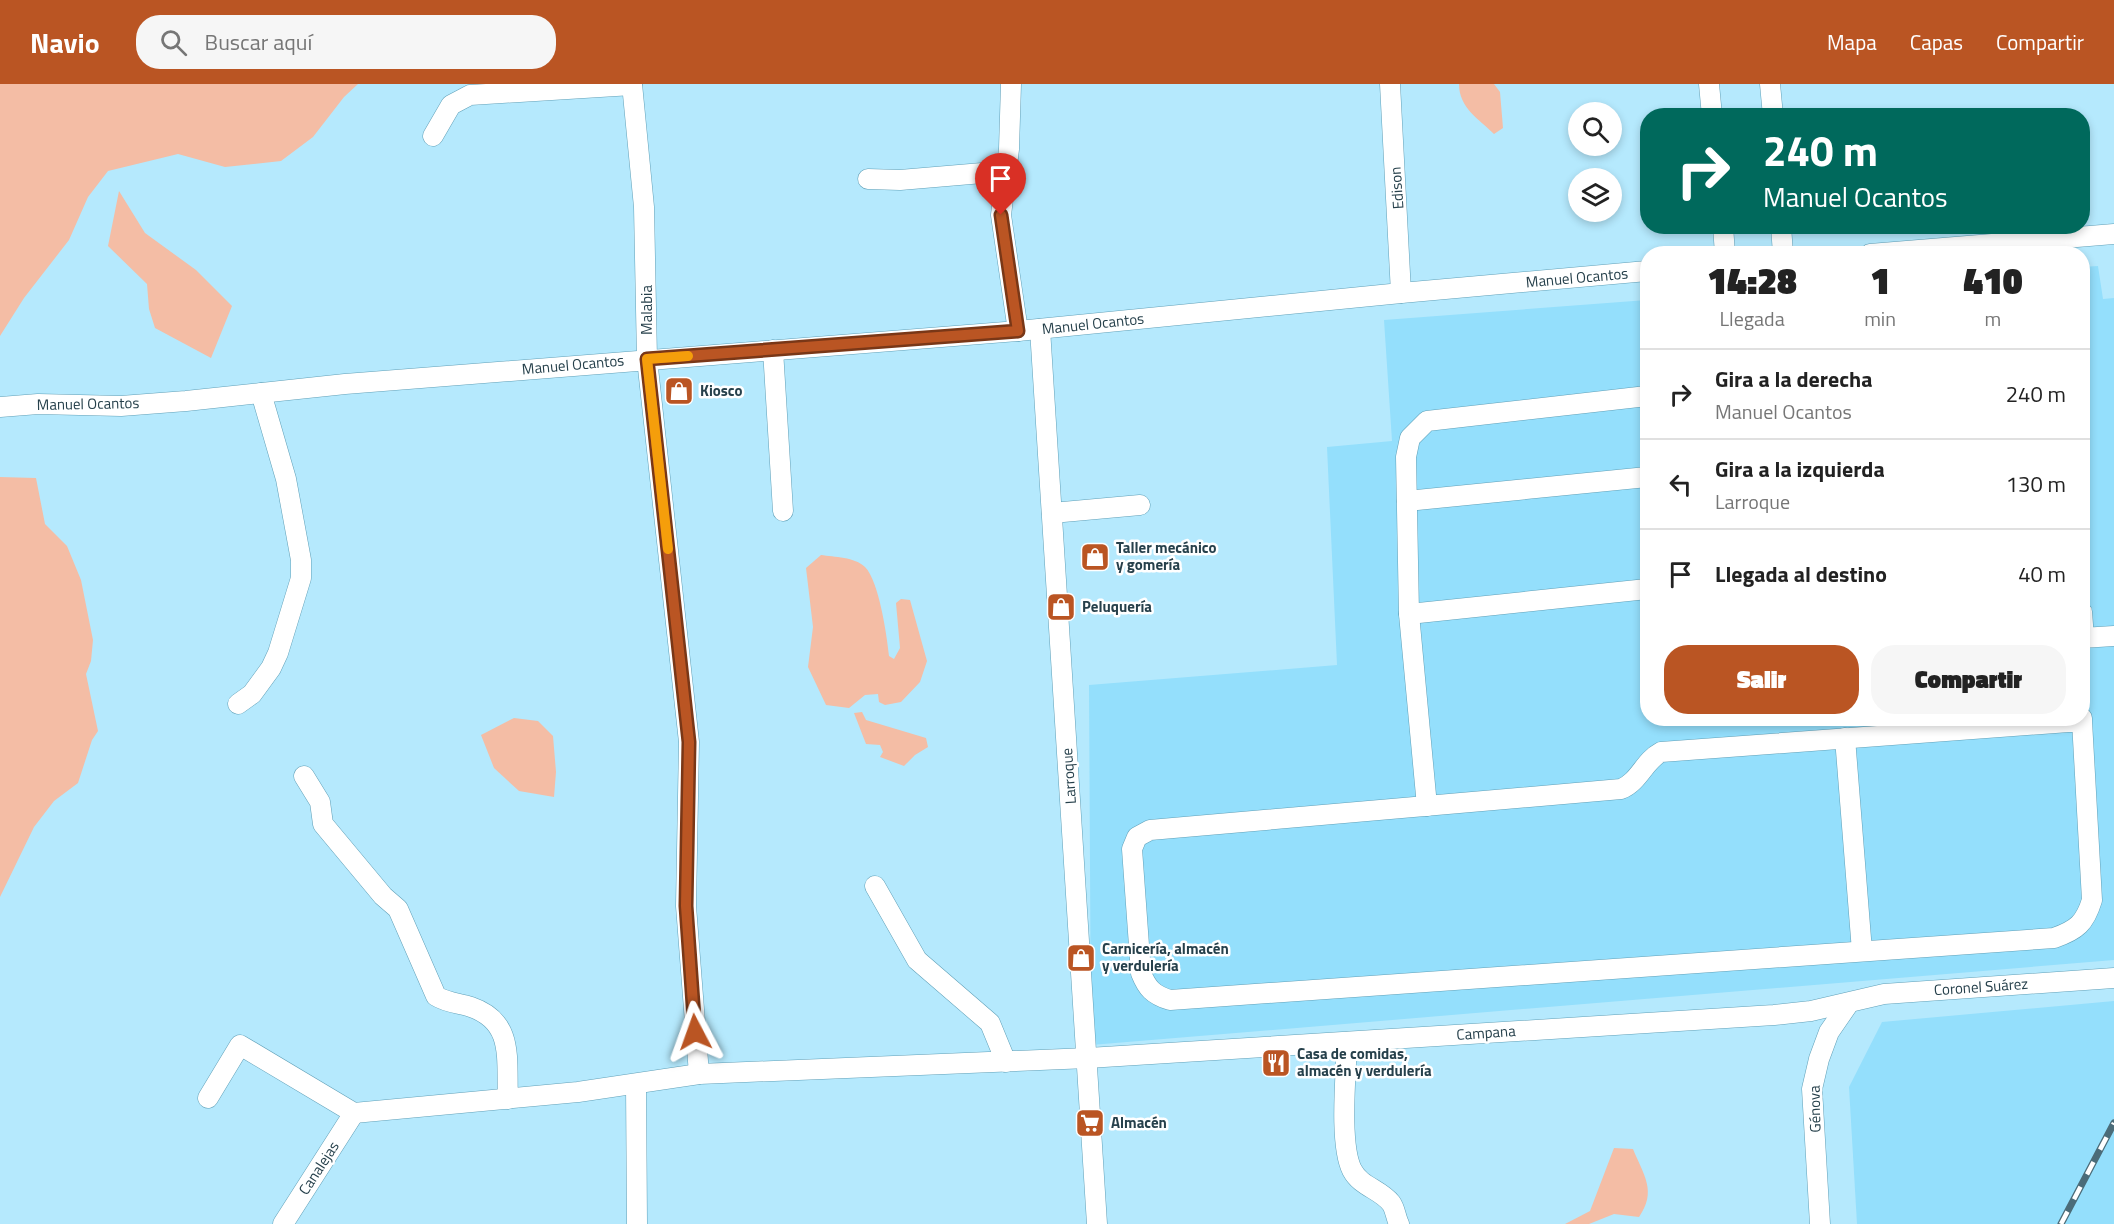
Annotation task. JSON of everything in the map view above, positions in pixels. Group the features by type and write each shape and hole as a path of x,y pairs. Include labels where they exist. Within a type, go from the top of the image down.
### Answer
{"street":[{"path":"433,136 451,105 470,95 632,84"},
{"name":"Malabia","path":"632,84 644,207 647,359 689,742 686,906 699,1074"},
{"path":"1011,84 1001,215 1018,331"},
{"name":"Edison","path":"1390,84 1401,293"},
{"path":"1709,84 1711,108"},
{"path":"1770,84 1772,108"},
{"path":"868,179 900,180 1006,171"},
{"path":"1968,246 2114,234"},
{"name":"Manuel Ocantos","path":"0,407 121,406 647,359 1018,331 1401,293 1640,273"},
{"name":"Larroque","path":"1040,329 1097,1224"},
{"path":"773,350 783,511"},
{"path":"238,704 260,685 278,653 301,578 301,560 286,479 261,393"},
{"path":"1427,806 1409,614 1406,457 1410,438 1427,421 1640,397"},
{"path":"1407,501 1640,478"},
{"path":"1052,513 1140,505"},
{"path":"1409,614 1640,590"},
{"path":"2090,638 2114,636"},
{"path":"1995,726 1661,752 1653,757 1631,785 1621,789 1150,830 1137,837 1132,849 1142,973 1147,987 1157,996 1170,1000 2054,938 2069,933 2086,918 2092,900 2082,726"},
{"path":"1845,738 1862,951"},
{"path":"304,776 320,802 323,824 383,896 398,909 436,996 443,1001 470,1007 490,1015 500,1025 505,1039 508,1099"},
{"path":"875,885 917,960 990,1023 1006,1062"},
{"name":"Coronel Suárez","path":"1849,1003 1884,994 2114,978"},
{"name":"Campana","path":"354,1113 508,1099 699,1074 1088,1058 1774,1015 1811,1011 1849,1003"},
{"name":"Génova","path":"1820,1224 1812,1089 1828,1032 1849,1003"},
{"path":"1347,1042 1346,1143 1352,1170 1362,1183 1379,1192 1392,1204 1399,1224"},
{"path":"208,1098 240,1045 354,1113"},
{"path":"636,1084 637,1224"},
{"name":"Canalejas","path":"283,1224 354,1113"}],"shaded area":[{"path":"0,84 358,84 344,97 313,137 281,161 225,167 178,154 108,171 88,197 69,240 24,298 0,336"},
{"path":"1459,84 1494,84 1500,92 1503,128 1494,134 1476,118 1462,100"},
{"path":"119,191 145,233 196,270 232,306 211,358 155,328 149,309 147,284 108,246"},
{"path":"2090,266 2098,266 2103,299 2114,298 2114,960 1091,1045 1089,685 1337,665 1327,447 1392,441 1384,320 1640,301 1640,726 2090,726"},
{"path":"0,477 36,478 45,524 67,546 81,580 93,640 91,661 86,674 98,731 92,740 78,783 54,801 34,827 0,897"},
{"path":"821,555 856,561 870,574 882,609 889,656 894,659 900,648 896,603 901,599 910,600 927,661 920,682 901,702 885,705 879,702 878,694 865,695 849,708 826,705 808,667 813,627 806,568"},
{"path":"862,712 866,720 926,738 928,747 904,766 880,757 883,752 880,745 866,744 854,713"},
{"path":"514,718 538,721 553,736 556,772 554,797 519,791 494,768 481,735"},
{"path":"2114,1001 2114,1224 1857,1224 1849,1087 1882,1022"},
{"path":"1614,1148 1633,1149 1647,1183 1647,1199 1639,1217 1614,1214 1589,1224 1565,1224 1590,1211"}],"railway":[{"path":"2061,1224 2114,1123"}],"slow traffic":[{"path":"668,549 647,359 688,356"}],"place":[{"name":"Kiosco","path":"679,391"},
{"name":"Taller mecánico y gomería","path":"1095,557"},
{"name":"Peluquería","path":"1061,607"},
{"name":"Carnicería, almacén y verdulería","path":"1081,958"},
{"name":"Casa de comidas, almacén y verdulería","path":"1276,1063"},
{"name":"Almacén","path":"1090,1123"}],"route":[{"path":"695,1032 686,906 689,742 647,359 1018,331 1001,215"}]}
